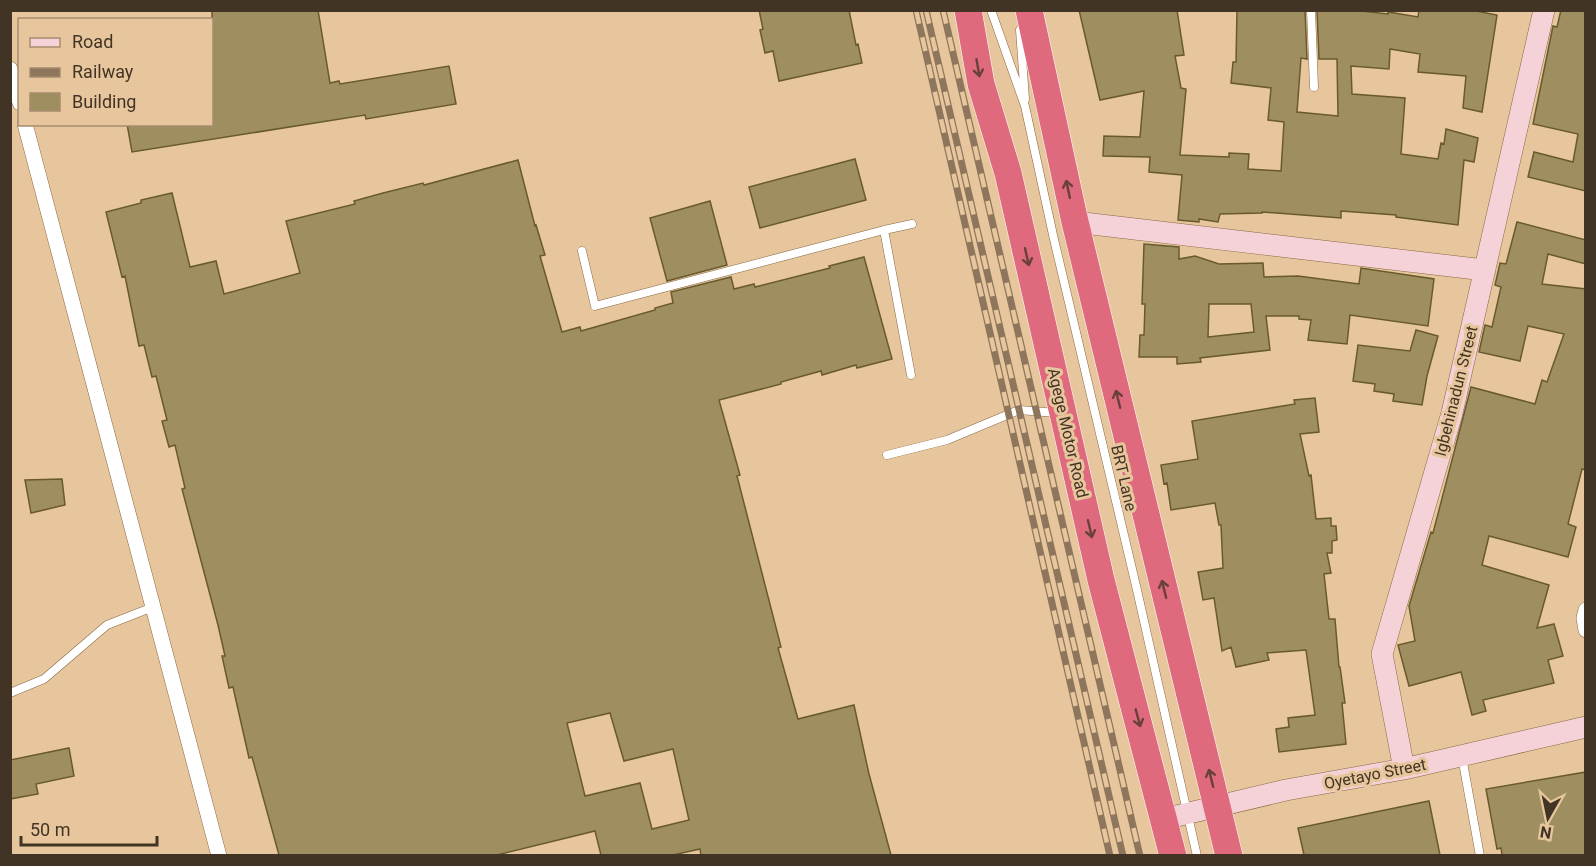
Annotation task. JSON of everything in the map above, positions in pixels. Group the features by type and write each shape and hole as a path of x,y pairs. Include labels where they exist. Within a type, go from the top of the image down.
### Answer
{"highway":[{"name":"Agege Motor Road","path":"968,10 981,84 1008,173 1101,580 1176,816 1173,855"},
{"path":"1024,15 1229,855"}],"street":[{"name":"Igbehinadun Street","path":"1404,769 1382,654 1452,413 1541,11"},
{"path":"10,69 18,96"},
{"path":"26,126 219,855"},
{"path":"1075,222 1485,270"},
{"path":"1586,610 1584,618 1586,630"},
{"name":"Oyetayo Street","path":"1176,816 1218,808 1286,790 1404,769 1586,727"}],"lane":[{"name":"BRT Lane","path":"991,10 1025,106 1053,235 1137,590 1176,816 1197,855"},
{"path":"1311,10 1314,87"},
{"name":"BRT Lane","path":"1024,15 1022,40 1025,106"},
{"path":"582,251 595,306 912,224"},
{"path":"884,230 911,375"},
{"path":"887,455 947,440 1019,410 1064,414"},
{"path":"10,693 44,679 107,625 153,607"},
{"path":"1461,756 1480,855"}],"building":[{"path":"212,10 318,10 330,83 339,81 340,84 449,66 456,104 366,119 365,115 132,152 127,126 213,126"},
{"path":"759,10 849,10 862,63 779,81 773,51 765,53"},
{"path":"1079,10 1177,10 1184,55 1175,56 1181,88 1186,89 1180,155 1229,157 1229,153 1249,154 1248,169 1281,171 1284,122 1268,120 1271,88 1231,83 1233,62 1236,62 1237,10 1305,10 1307,59 1301,58 1297,112 1338,116 1337,59 1319,59 1317,10 1352,10 1388,14 1388,12 1418,17 1419,10 1471,10 1497,15 1482,112 1463,108 1466,76 1418,72 1420,54 1390,49 1389,69 1351,66 1352,94 1405,98 1401,154 1438,159 1441,143 1444,144 1446,129 1478,138 1474,162 1464,160 1458,225 1396,217 1396,215 1341,211 1341,218 1262,212 1220,214 1218,222 1199,219 1199,222 1178,220 1182,175 1149,172 1150,157 1103,156 1104,136 1140,137 1144,91 1100,100"},
{"path":"1561,10 1586,10 1586,191 1528,177 1534,152 1573,162 1578,134 1533,124 1553,26 1557,27"},
{"path":"855,159 866,200 760,228 749,187"},
{"path":"518,160 545,255 540,256 562,332 580,327 581,331 655,310 655,308 673,303 671,292 731,277 734,289 754,284 755,287 864,257 892,359 857,368 856,365 822,375 821,371 719,400 740,475 737,476 781,647 778,648 798,719 854,705 869,774 891,855 701,855 700,849 673,855 601,855 595,831 497,855 279,855 252,757 249,758 233,687 229,688 222,656 225,656 182,489 185,488 175,445 169,447 162,421 167,420 156,376 152,377 144,345 139,346 125,276 122,277 106,212 141,203 141,200 172,193 190,267 216,261 224,294 300,273 286,221 355,204 354,201 383,193 423,183 424,185","holes":["610,713 624,761 673,749 689,820 652,829 640,783 585,796 567,723"]},
{"path":"710,201 727,265 667,281 650,218"},
{"path":"1517,222 1586,240 1586,264 1548,254 1542,284 1586,289 1586,470 1582,469 1568,524 1576,527 1568,557 1489,536 1482,565 1549,585 1537,628 1554,624 1563,656 1548,660 1554,683 1483,700 1486,711 1472,715 1461,672 1409,686 1398,645 1415,641 1409,606 1431,532 1433,533 1471,387 1535,404 1542,380 1547,382 1564,334 1528,326 1520,361 1479,352 1485,325 1492,327 1501,287 1495,285 1500,263 1506,264"},
{"path":"1144,244 1179,247 1179,259 1195,256 1219,264 1263,263 1264,277 1298,276 1359,284 1361,268 1434,279 1428,326 1350,315 1347,344 1308,340 1311,320 1299,319 1299,316 1266,316 1270,350 1200,358 1201,362 1177,364 1177,357 1139,357 1140,335 1144,335 1145,304 1142,304","holes":["1209,304 1251,304 1254,332 1208,337"]},
{"path":"1416,330 1438,336 1422,405 1393,401 1394,394 1374,391 1375,384 1353,381 1358,345 1410,351"},
{"path":"1315,398 1319,432 1300,434 1309,476 1311,475 1316,519 1331,518 1331,526 1336,526 1337,540 1332,541 1332,553 1327,553 1331,573 1324,574 1329,619 1335,619 1345,703 1342,703 1346,744 1279,752 1276,729 1289,727 1288,718 1315,715 1306,650 1267,653 1269,660 1236,667 1231,647 1222,651 1214,598 1203,600 1198,572 1223,568 1221,525 1219,525 1215,503 1171,510 1167,483 1164,484 1161,465 1198,459 1192,421 1295,404 1294,400"},
{"path":"62,479 65,505 31,513 25,480"},
{"path":"69,748 74,776 36,784 38,794 10,799 10,760"},
{"path":"1586,772 1586,855 1502,855 1501,848 1497,849 1486,789"},
{"path":"1429,801 1440,855 1304,855 1298,828"}],"railway":[{"path":"916,10 1110,856"},
{"path":"926,10 1123,856"},
{"path":"943,10 1140,856"}]}
